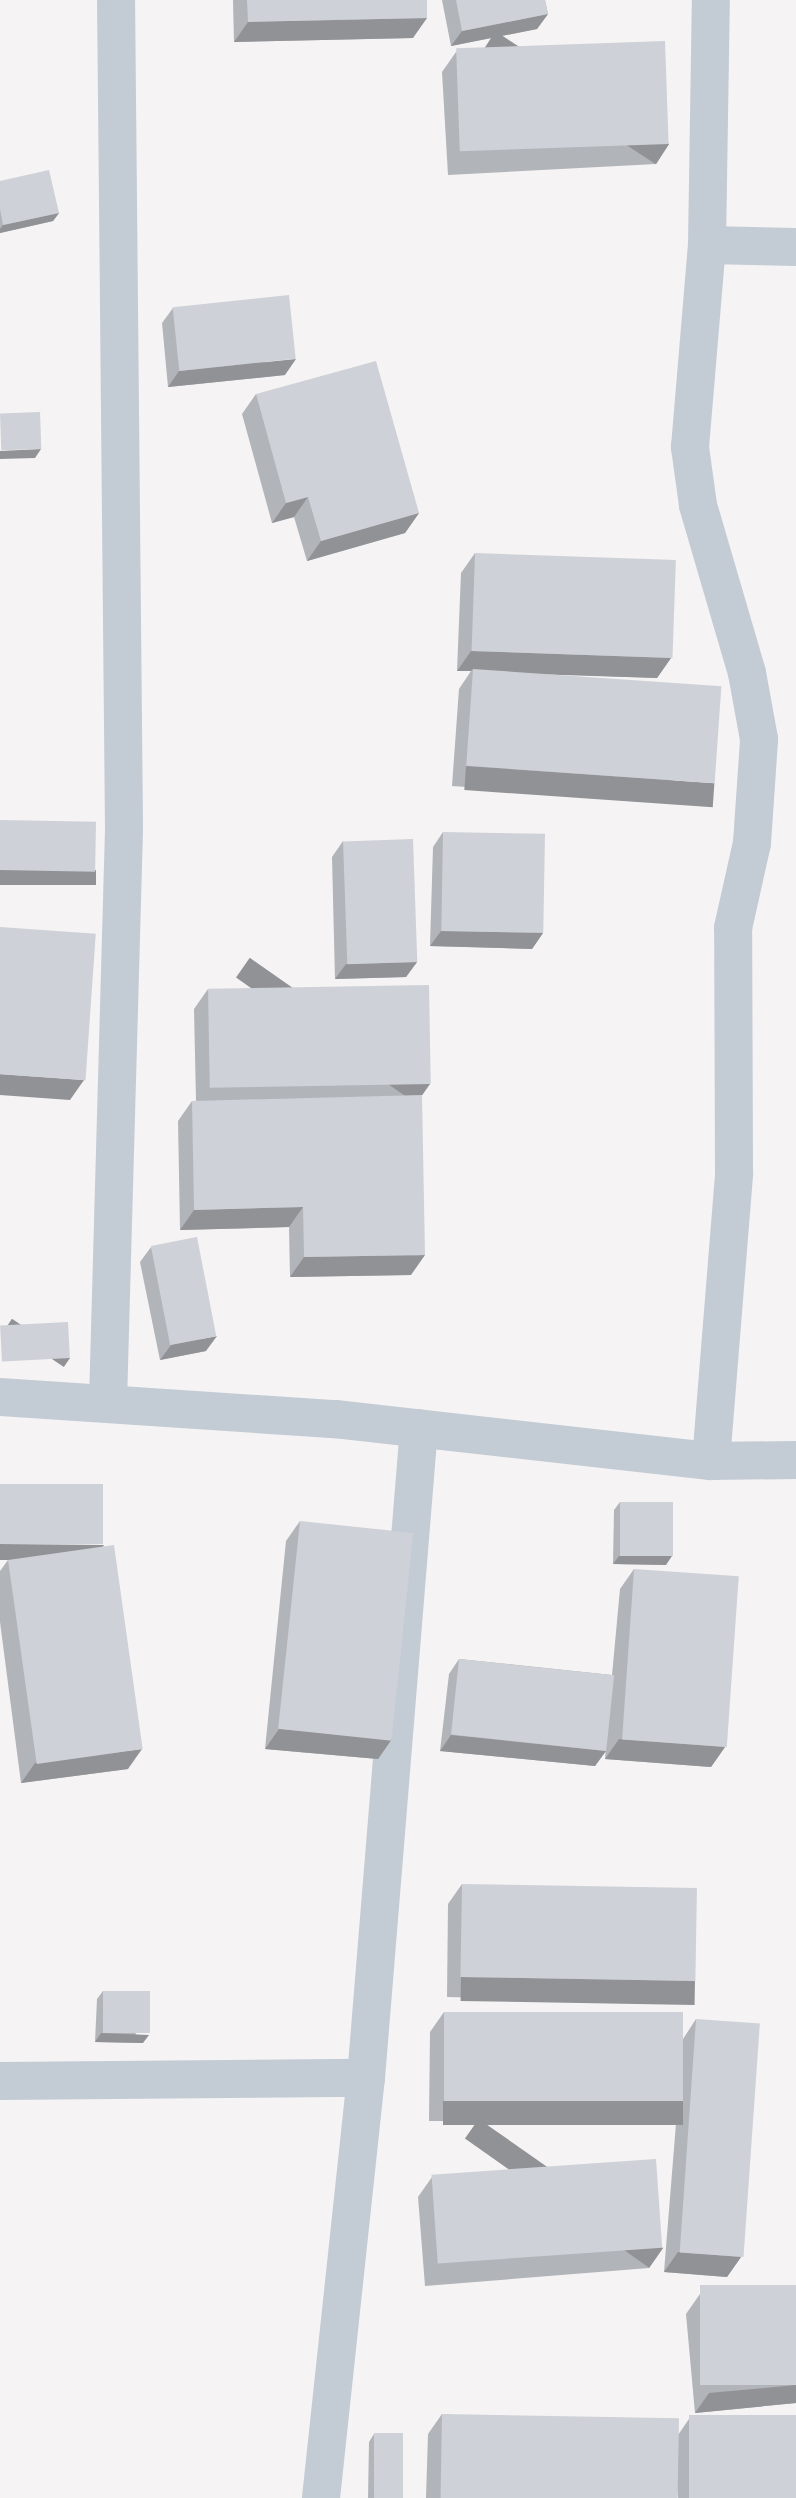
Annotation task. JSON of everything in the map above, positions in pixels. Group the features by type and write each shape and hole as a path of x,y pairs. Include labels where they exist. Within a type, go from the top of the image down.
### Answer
{"street":[{"path":"108,1402 124,828 116,0"},
{"path":"711,0 707,245 690,447 698,505 744,661 759,739 752,843 733,928 734,1173 711,1461"},
{"path":"707,245 796,247"},
{"path":"82,827 124,828"},
{"path":"0,1397 108,1402 419,1428 711,1461 796,1460"},
{"path":"321,2498 366,2078 419,1428"},
{"path":"0,2081 366,2078"}],"building":[{"path":"247,0 427,0 427,18 248,22"},
{"path":"456,0 545,0 548,14 462,31"},
{"path":"665,41 669,144 460,151 456,48"},
{"path":"49,170 59,213 3,225 0,181"},
{"path":"289,295 296,359 179,371 173,307"},
{"path":"376,361 419,513 321,541 308,497 286,503 256,394"},
{"path":"40,412 41,449 1,450 0,413"},
{"path":"475,553 676,560 672,658 472,651"},
{"path":"473,669 721,686 715,783 466,766"},
{"path":"0,820 96,822 95,872 0,870"},
{"path":"443,832 545,834 543,933 441,931"},
{"path":"413,839 417,962 347,964 343,841"},
{"path":"0,927 96,934 86,1080 0,1074"},
{"path":"429,985 431,1084 210,1088 208,989"},
{"path":"422,1095 425,1255 304,1257 303,1207 194,1210 192,1101"},
{"path":"197,1237 216,1336 170,1345 151,1246"},
{"path":"68,1322 70,1358 2,1362 0,1326"},
{"path":"0,1484 103,1484 103,1544 0,1544"},
{"path":"620,1502 673,1502 673,1556 620,1556"},
{"path":"300,1521 413,1533 392,1741 278,1729"},
{"path":"114,1545 143,1749 37,1764 8,1560"},
{"path":"634,1569 739,1576 727,1747 622,1740"},
{"path":"459,1659 614,1675 606,1751 451,1735"},
{"path":"462,1884 697,1888 695,1981 460,1977"},
{"path":"103,1991 150,1991 150,2033 103,2033"},
{"path":"444,2012 683,2012 683,2101 444,2101"},
{"path":"696,2019 760,2023 744,2257 680,2252"},
{"path":"656,2159 662,2248 438,2263 432,2175"},
{"path":"700,2285 796,2285 796,2385 700,2385"},
{"path":"442,2414 679,2418 678,2498 441,2498"},
{"path":"689,2415 796,2415 796,2498 689,2498"},
{"path":"374,2433 403,2433 403,2498 374,2498"}]}
